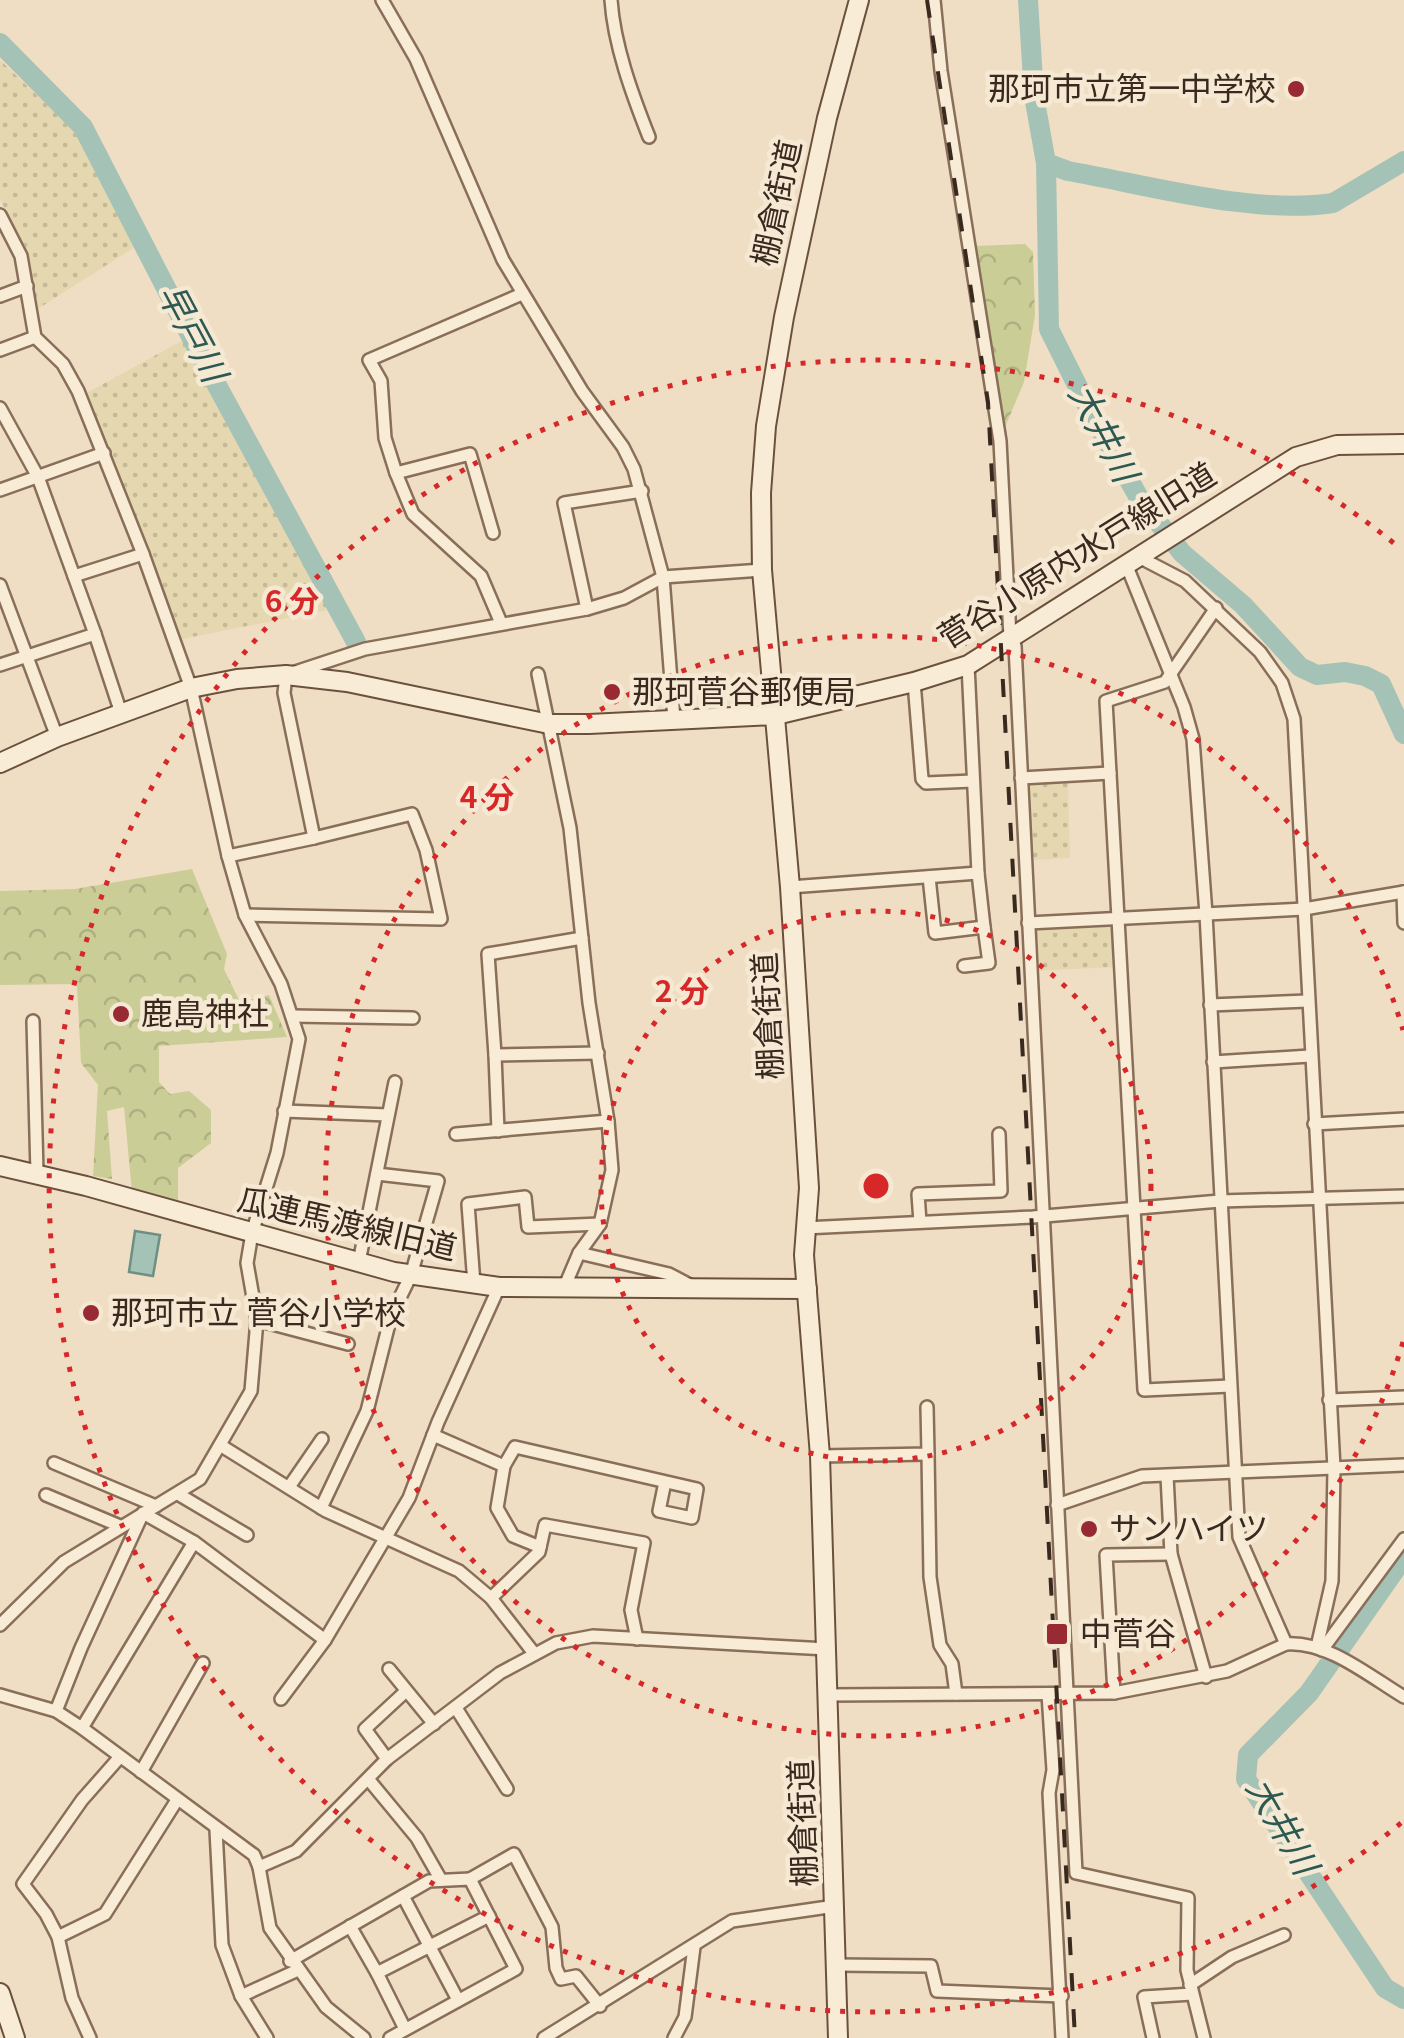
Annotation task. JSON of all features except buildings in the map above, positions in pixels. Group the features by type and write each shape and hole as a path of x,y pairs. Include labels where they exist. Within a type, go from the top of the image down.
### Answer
{"street":[{"path":"382,0 416,59 488,230 582,391 623,447 642,490 663,577 674,720"},
{"path":"610,0 636,104 649,136"},
{"name":"棚倉街道","path":"838,2038 820,1456 804,1228 809,1188 790,887 762,570 763,458 780,332 827,118 859,0"},
{"path":"934,0 941,71 1000,441 1010,638 1015,646 1076,1872 1188,1898 1186,1970 1204,2038"},
{"path":"0,214 4,230 21,256 35,337 63,364 104,453 143,554 191,688 245,915 281,984 299,1039 278,1153 252,1233 247,1263 257,1320 251,1391 200,1478 64,1562 0,1624"},
{"path":"0,296 27,286"},
{"path":"501,623 482,576 413,514 385,438 380,382 369,360 522,294"},
{"path":"0,350 35,337"},
{"path":"0,408 38,476 121,713"},
{"name":"菅谷小原内水戸線旧道","path":"0,762 191,688 286,675 383,688 550,724 776,715 914,682 968,664 1270,471 1316,449 1404,444"},
{"path":"0,490 104,453"},
{"path":"396,473 470,454 493,533"},
{"path":"587,608 564,503 642,490"},
{"path":"74,576 143,554"},
{"path":"1139,556 1185,581 1260,652 1282,683 1294,719 1334,1468 1332,1581 1321,1650"},
{"path":"1139,556 1193,739 1239,1537 1286,1644"},
{"path":"314,838 284,693 286,675 365,648 587,608 624,598 663,577 762,570"},
{"path":"0,586 57,737"},
{"path":"1216,608 1165,682 1106,701 1144,1390 1230,1386"},
{"path":"0,665 95,634"},
{"path":"964,966 989,963 978,873 968,664"},
{"path":"538,674 570,828 612,1170 600,1224 579,1253 564,1288"},
{"path":"914,682 922,779 926,783 974,781"},
{"path":"1021,778 1110,774"},
{"path":"228,856 412,814 426,850 441,919 245,915"},
{"path":"790,887 978,873"},
{"path":"928,877 935,932 984,927"},
{"path":"1028,923 1304,909 1403,892 1404,923"},
{"path":"498,1130 488,954 582,938"},
{"path":"1210,1005 1307,1001"},
{"path":"292,1016 414,1018"},
{"path":"33,1020 37,1174"},
{"path":"495,1055 598,1053"},
{"path":"1213,1062 1310,1056"},
{"path":"359,1262 394,1082"},
{"path":"284,1111 388,1115"},
{"path":"1314,1124 1404,1119"},
{"path":"456,1134 608,1122"},
{"path":"920,1222 918,1194 1001,1192 999,1134"},
{"name":"瓜連馬渡線旧道","path":"0,1166 411,1275 499,1287 807,1290"},
{"path":"322,1508 367,1411 391,1316 411,1275 438,1181 376,1174"},
{"path":"804,1228 1044,1217 1220,1201 1404,1196"},
{"path":"474,1284 468,1204 525,1197 528,1228 600,1224"},
{"path":"579,1253 669,1274 694,1287"},
{"path":"281,1699 325,1640 408,1498 499,1287"},
{"path":"257,1320 348,1344"},
{"path":"1330,1400 1404,1397"},
{"path":"927,1408 930,1577 940,1645 952,1664 956,1694"},
{"path":"433,1435 504,1466"},
{"path":"290,1487 322,1439"},
{"path":"220,1445 322,1508 459,1571 491,1598 533,1652"},
{"path":"540,1547 514,1536 497,1508 504,1466 516,1446 666,1482"},
{"path":"820,1456 928,1454"},
{"path":"54,1462 156,1506"},
{"path":"1058,1505 1142,1476 1404,1465"},
{"path":"1167,1476 1171,1554 1206,1677"},
{"path":"178,1494 248,1534"},
{"path":"46,1495 120,1526"},
{"path":"143,1513 194,1542 325,1640"},
{"path":"56,1711 143,1513"},
{"path":"491,1598 539,1552 545,1525 644,1543 631,1610 637,1639"},
{"path":"1321,1650 1404,1539"},
{"path":"82,1728 194,1542"},
{"path":"1114,1693 1106,1555 1171,1554"},
{"path":"259,1868 296,1851 387,1758 500,1672 533,1652 573,1638 827,1649"},
{"path":"829,1695 1114,1693 1206,1677 1286,1644 1321,1650 1404,1697"},
{"path":"141,1772 203,1663"},
{"path":"390,1669 434,1724"},
{"path":"387,1758 365,1729 405,1692"},
{"path":"1048,1694 1053,1770 1048,1793 1062,2038"},
{"path":"0,1695 56,1711 254,1855 270,1928 326,2007 364,2038"},
{"path":"456,1708 508,1790"},
{"path":"90,2038 72,1998 58,1937 23,1884 82,1800 119,1758"},
{"path":"369,1780 416,1838 441,1880"},
{"path":"58,1937 105,1914 177,1800"},
{"path":"216,1830 222,1945 241,1996 267,2038"},
{"path":"241,1996 429,1881 470,1879 514,1854 552,1927 560,1979 576,1976 600,2006"},
{"path":"390,2038 516,1969 470,1879"},
{"path":"403,1896 458,2000"},
{"path":"544,2038 732,1921 835,1906"},
{"path":"377,1973 488,1916"},
{"path":"350,1926 405,2029"},
{"path":"1153,2038 1144,1997 1191,1989 1232,1956 1284,1934"},
{"path":"674,2038 685,2017 694,1947"},
{"path":"836,1965 932,1966 937,1991 1062,1996"},
{"path":"0,1993 15,2038"}],"shaded area":[{"path":"0,60 78,134 135,247 36,310 27,249 0,200"},
{"path":"187,338 310,567 328,610 182,639 83,395"},
{"path":"1032,783 1068,783 1070,858 1031,860 1026,790"},
{"path":"1108,926 1114,930 1115,967 1037,971 1034,939 1039,929"},
{"path":"135,1231 160,1235 153,1276 129,1272"}],"green space":[{"path":"1025,244 1033,252 1035,315 1024,382 1003,432 975,246"},
{"path":"192,869 227,954 224,969 240,1002 269,995 287,1037 159,1046 159,1082 170,1094 189,1091 211,1110 211,1143 178,1168 178,1205 132,1192 124,1107 107,1111 112,1179 93,1176 98,1085 81,1063 77,984 0,985 0,891 75,889"}],"waterway":[{"name":"大井川","path":"1028,0 1034,96 1046,163 1049,329 1090,411 1138,496 1182,553 1243,605 1300,667 1317,675 1345,672 1365,676 1381,684 1404,734"},
{"name":"早戸川","path":"0,43 83,127 356,642"},
{"path":"1046,163 1068,171 1200,197 1302,206 1333,203 1404,161"},
{"name":"大井川","path":"1404,1557 1309,1693 1248,1755 1246,1779 1385,1988 1404,1999"}],"railway":[{"path":"927,0 988,402 1075,2038"}],"place":[{"name":"那珂市立第一中学校","path":"1296,89"},
{"name":"那珂菅谷郵便局","path":"612,692"},
{"name":"鹿島神社","path":"121,1014"},
{"name":"那珂市立 菅谷小学校","path":"91,1313"},
{"name":"サンハイツ","path":"1089,1529"},
{"name":"中菅谷","path":"1057,1634"}]}
